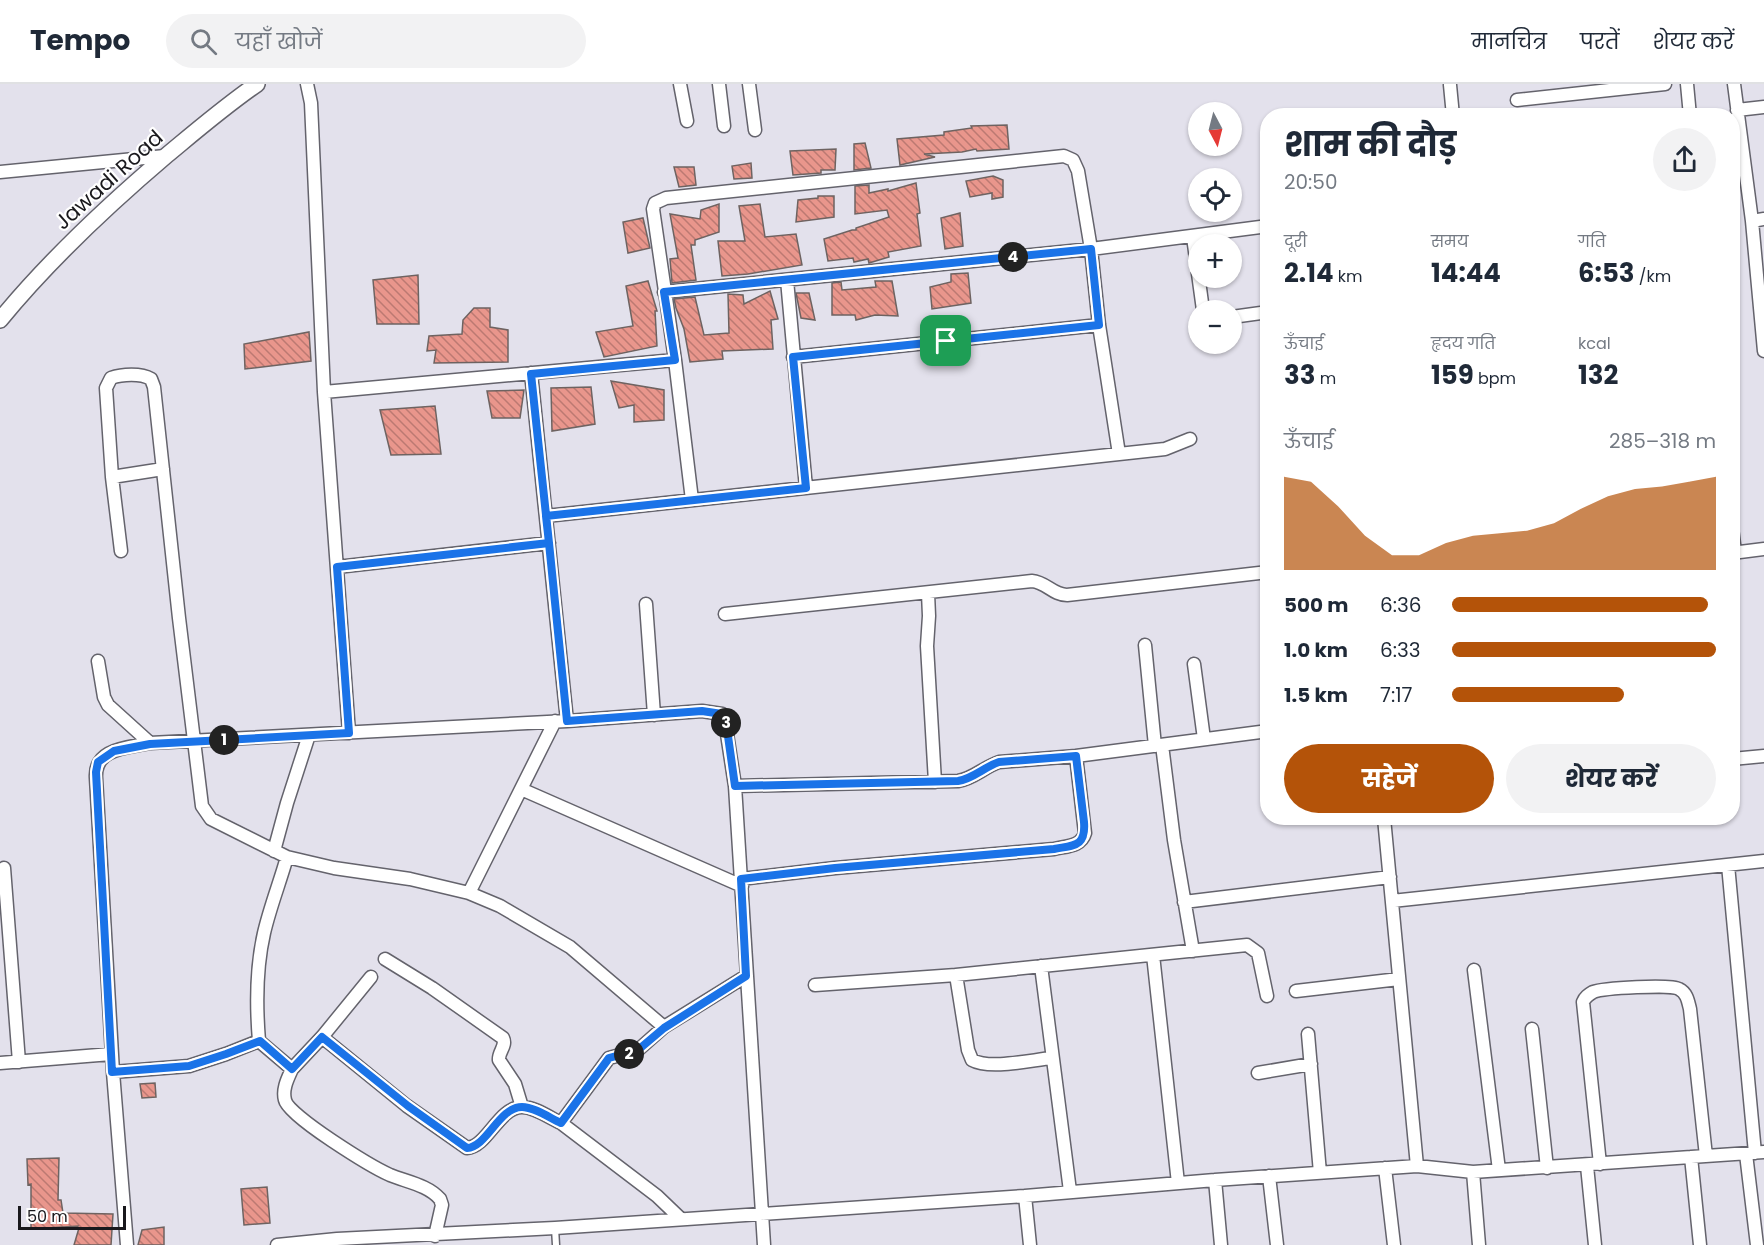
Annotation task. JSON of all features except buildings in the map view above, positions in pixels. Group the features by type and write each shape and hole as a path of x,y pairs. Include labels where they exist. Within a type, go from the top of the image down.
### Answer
{"street":[{"name":"Jawadi Road","path":"0,320 61,251 112,201 230,102 257,84"},
{"path":"681,84 687,121"},
{"path":"719,84 724,126"},
{"path":"749,84 755,130"},
{"path":"1517,100 1665,84"},
{"path":"1687,84 1689,108"},
{"path":"1734,84 1737,108"},
{"path":"1450,85 1452,108"},
{"path":"309,93 324,392 349,733"},
{"path":"1740,110 1764,107"},
{"path":"1740,126 1758,220 1764,351"},
{"path":"0,172 165,156"},
{"path":"692,500 653,209 656,203 666,198 1055,156 1068,157 1077,165 1119,454"},
{"path":"1213,234 1260,227"},
{"path":"664,292 1188,238"},
{"path":"787,280 806,488"},
{"path":"1242,316 1260,313"},
{"path":"793,357 1099,325"},
{"path":"324,392 675,360"},
{"path":"469,893 521,789 561,721 549,543 531,374"},
{"path":"121,551 112,477 106,388 111,378 142,375 151,379 154,387 193,742 202,807 205,812 211,819 287,857 334,868 410,879 469,893 500,906 570,947 664,1028"},
{"path":"546,516 1165,449 1190,439"},
{"path":"112,477 163,469"},
{"path":"337,567 549,543"},
{"path":"1740,552 1764,549"},
{"path":"725,614 1032,581 1044,583 1057,594 1067,595 1260,573"},
{"path":"928,593 927,646 935,782"},
{"path":"646,604 654,716"},
{"path":"1145,645 1193,951"},
{"path":"98,661 104,697 108,705 150,744"},
{"path":"1194,664 1204,739"},
{"path":"127,1245 112,1072 96,766 102,757 114,751 150,744 654,716 702,711 722,714 727,729 735,786 764,1245"},
{"path":"735,786 963,781 999,762 1076,756 1260,732"},
{"path":"274,851 309,735"},
{"path":"521,789 741,882 835,868 1054,849 1078,843 1083,840 1085,833 1076,756"},
{"path":"1740,758 1764,756"},
{"path":"1385,825 1417,1166"},
{"path":"287,857 264,933 259,966 258,999 260,1041 292,1069"},
{"path":"1392,902 1764,861"},
{"path":"1728,865 1755,1153 1757,1245"},
{"path":"4,868 19,1062"},
{"path":"1184,902 1390,877"},
{"path":"815,985 956,975 1247,945 1254,949 1262,964 1267,996"},
{"path":"1153,955 1178,1183"},
{"path":"385,959 432,988 503,1038 499,1060 515,1084 522,1107"},
{"path":"1041,966 1070,1191"},
{"path":"1474,970 1499,1170"},
{"path":"956,975 968,1050 972,1060 979,1064 990,1064 1052,1058"},
{"path":"561,1123 606,1061 618,1054 638,1050 664,1028 746,976"},
{"path":"371,977 322,1037 292,1069 284,1094 287,1106 300,1118 356,1155 389,1174 436,1194 442,1205 435,1236"},
{"path":"1296,991 1399,979"},
{"path":"1595,1245 1593,1165 1583,1002 1585,997 1598,991 1666,986 1681,989 1687,997 1690,1009 1706,1156"},
{"path":"1532,1029 1547,1168"},
{"path":"1308,1034 1320,1173"},
{"path":"322,1037 408,1106 467,1148 474,1147 508,1112 522,1107 561,1123 657,1196 681,1219"},
{"path":"112,1072 189,1066 260,1041"},
{"path":"0,1063 111,1054"},
{"path":"1258,1073 1311,1064"},
{"path":"278,1245 1025,1196 1417,1166 1473,1172 1755,1153"},
{"path":"1691,1157 1700,1245"},
{"path":"1385,1168 1394,1245"},
{"path":"1473,1172 1479,1245"},
{"path":"1269,1176 1277,1245"},
{"path":"1215,1180 1221,1245"},
{"path":"1025,1196 1030,1245"}],"lane":[{"path":"555,1228 556,1245"}],"route":[{"path":"946,341 793,357 806,488 546,516 549,543 337,567 349,733 150,744 114,751 102,757 96,766 96,772 112,1072 189,1066 260,1041 292,1069 322,1037 408,1106 470,1148 474,1147 508,1112 519,1107 529,1108 561,1123 609,1058 638,1050 664,1028 746,976 741,879 835,868 1054,849 1083,840 1085,833 1076,756 999,762 963,781 735,786 727,729 722,714 702,711 567,721 549,543 546,516 531,374 675,360 664,292 1091,249 1099,325 946,341"}]}
